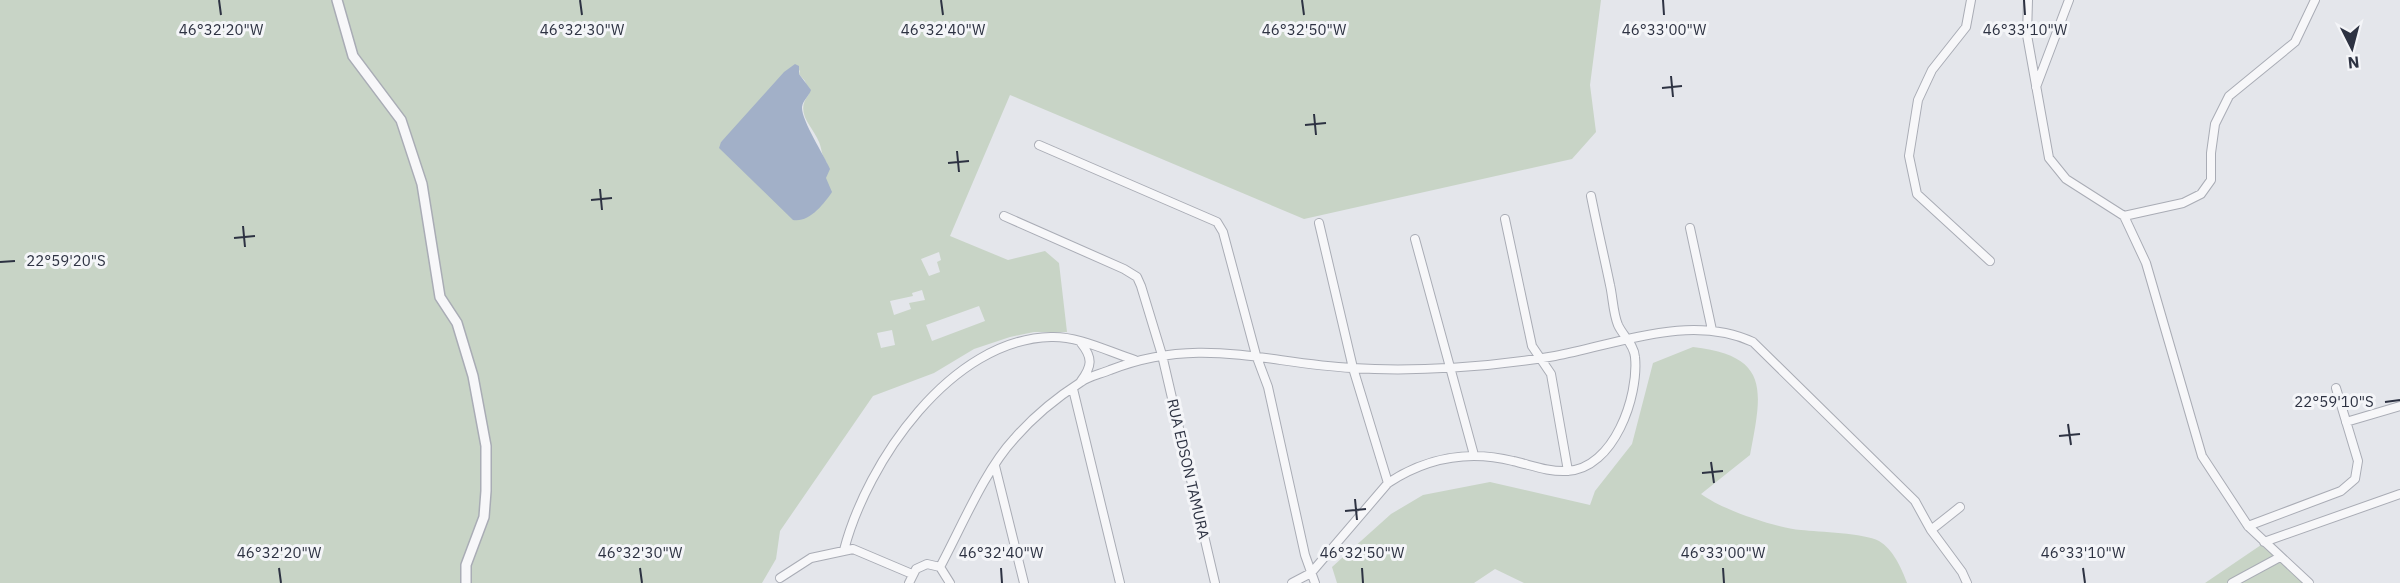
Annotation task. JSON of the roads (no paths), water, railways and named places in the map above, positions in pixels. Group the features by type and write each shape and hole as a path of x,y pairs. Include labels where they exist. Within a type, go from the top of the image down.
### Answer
{"street":[{"path":"337,0 353,56 401,120 422,184 440,297 457,323 473,376 486,446 486,491 484,517 466,565 466,583"},
{"path":"1971,0 1966,27 1932,70 1918,100 1909,156 1917,194 1990,261"},
{"path":"2028,0 2027,35 2049,158 2066,179 2124,216 2146,262 2202,456 2248,526 2309,583"},
{"path":"2035,88 2069,0"},
{"path":"2124,216 2183,202 2201,194 2211,180 2211,153 2215,124 2229,96 2295,42 2315,0"},
{"path":"1039,145 1217,222 1224,232 1256,355 1268,387 1315,583"},
{"path":"1292,583 1311,573 1388,483 1404,472 1443,459 1474,455 1514,461 1542,469 1568,471 1584,467 1601,456 1616,436 1629,407 1635,354 1629,340 1618,325 1591,196"},
{"name":"RUA EDSON TAMURA","path":"1004,216 1124,269 1137,277 1162,355 1215,583"},
{"path":"1505,219 1532,346 1551,374 1568,471"},
{"path":"1318,223 1353,368 1388,483"},
{"path":"1690,228 1712,330"},
{"path":"1415,239 1448,367 1474,455"},
{"path":"1082,381 1135,360 1162,355 1213,352 1256,355 1309,364 1353,368 1448,367 1541,358 1660,333 1712,330 1736,334 1753,342 1915,501 1931,530 1962,572 1967,583"},
{"path":"844,550 850,528 877,468 911,422 954,375 997,349 1020,341 1053,337 1080,342 1135,360"},
{"path":"940,567 995,466 1012,440 1046,407 1082,381 1090,368 1089,353 1080,342"},
{"path":"2248,526 2341,491 2355,479 2358,461 2336,388"},
{"path":"1073,389 1120,583"},
{"path":"2346,422 2400,406"},
{"path":"995,466 1024,583"},
{"path":"2264,542 2400,494"},
{"path":"1931,530 1960,507"},
{"path":"780,578 811,558 853,549 912,574"},
{"path":"2232,583 2280,557"},
{"path":"909,583 912,574 927,564 940,567 950,583"}],"water":[{"path":"795,64 799,66 799,74 811,90 802,107 803,113 830,169 826,178 832,192 816,212 799,220 793,220 719,148 721,142 784,72"}]}
